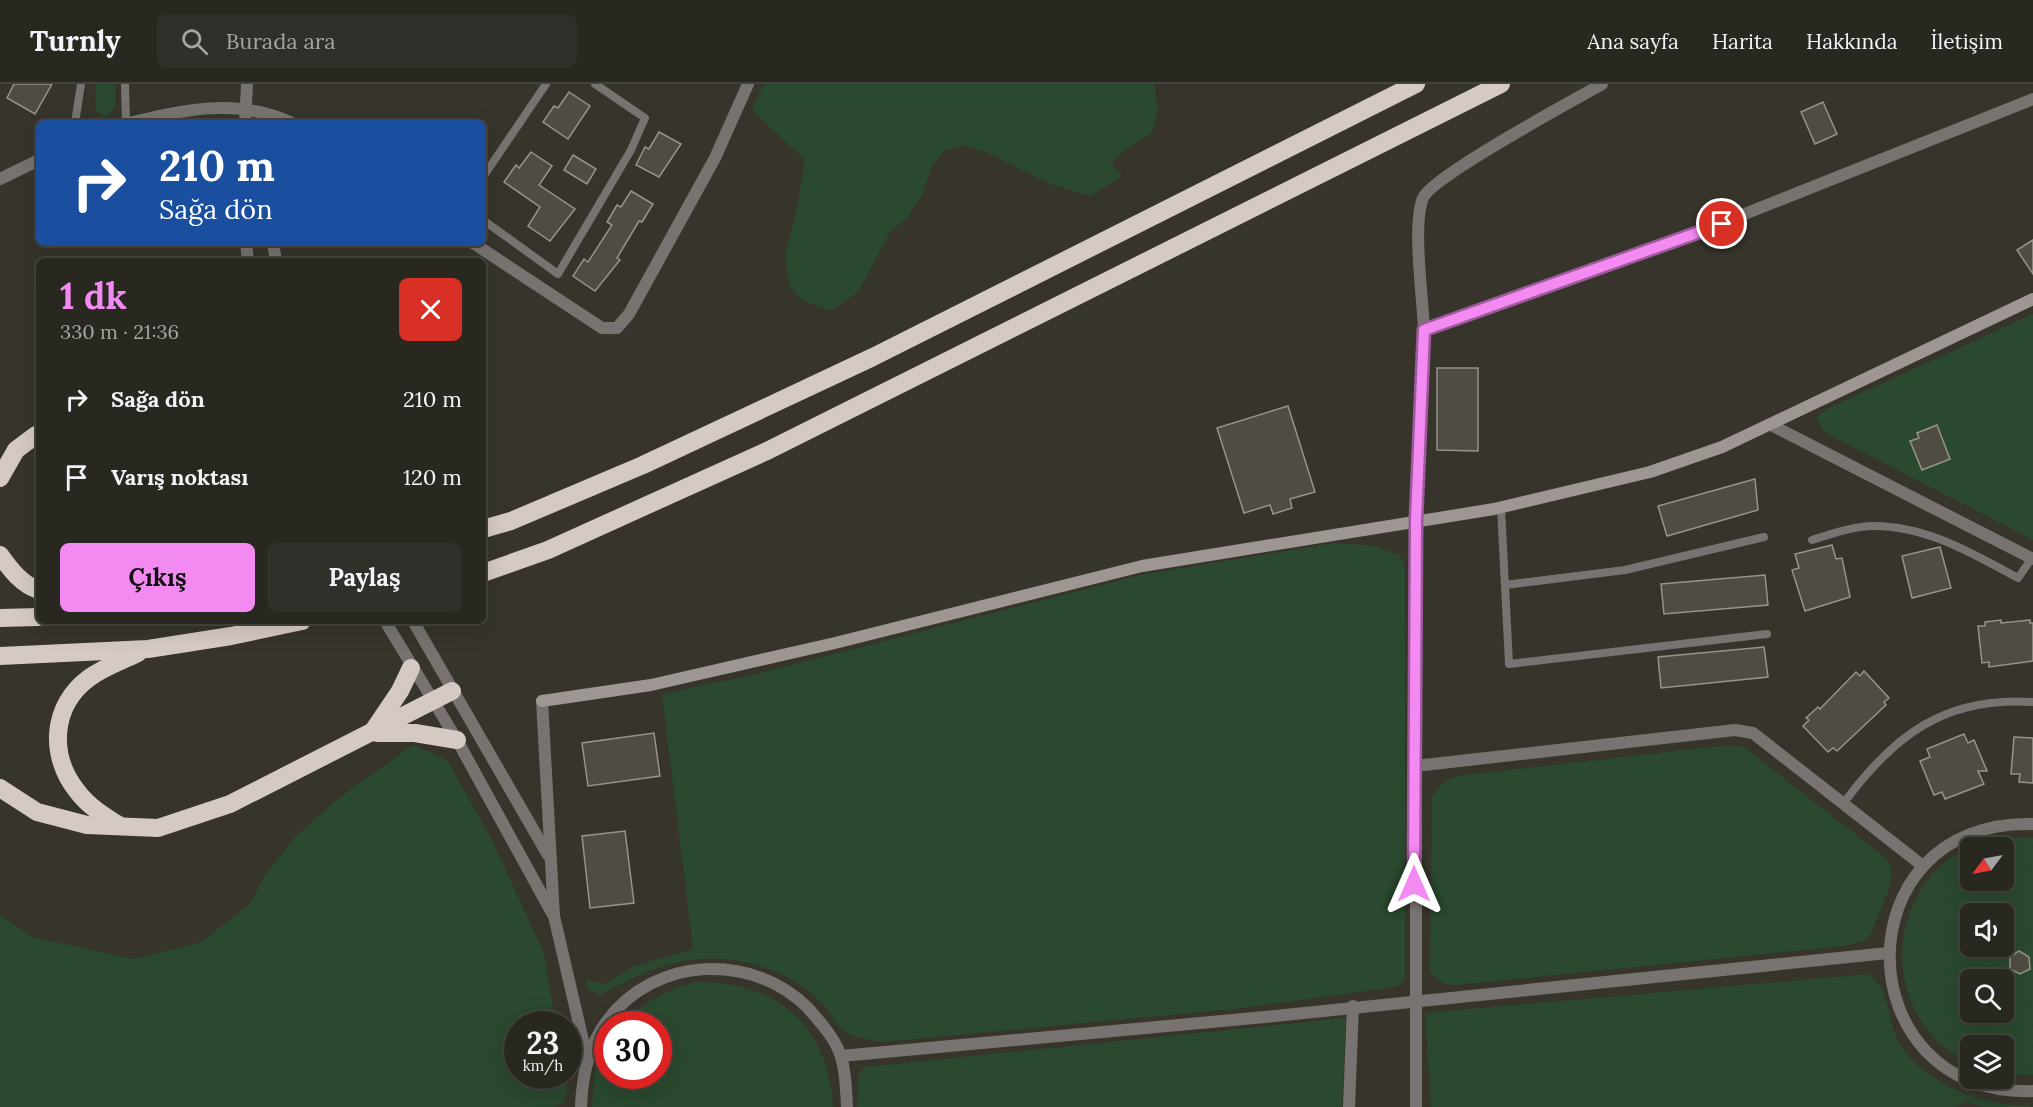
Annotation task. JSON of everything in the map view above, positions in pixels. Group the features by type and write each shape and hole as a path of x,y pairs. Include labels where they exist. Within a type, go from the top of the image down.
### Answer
{"highway":[{"path":"486,528 511,521 643,465 863,362 1416,84"},
{"path":"486,572 548,550 769,450 1501,84"},
{"path":"0,447 36,436"},
{"path":"0,478 16,450 36,436"},
{"path":"0,555 10,570 36,589"},
{"path":"0,618 36,617"},
{"path":"0,656 148,649 286,624"},
{"path":"123,828 99,812 78,793 64,773 57,747 58,723 67,701 88,679 148,649"},
{"path":"372,733 400,690 411,668"},
{"path":"0,788 37,812 87,825 158,828 197,817 230,804 452,691"},
{"path":"372,733 415,733 457,740"}],"street":[{"path":"245,120 247,84"},
{"path":"478,246 602,328 617,328 629,314 715,158 748,84"},
{"path":"1416,1107 1414,1002 1416,520 1424,330 1419,213 1423,197 1431,186 1457,168 1602,84"},
{"path":"1424,330 1722,224 2033,99"},
{"path":"140,120 184,109 266,112 285,120"},
{"path":"0,179 36,161"},
{"path":"587,1058 554,916 549,856 543,701 662,683 835,643 1143,566 1501,508 1650,472 1722,447 1771,425 2033,298"},
{"path":"1771,425 2032,559"},
{"path":"386,624 457,740 554,916"},
{"path":"415,624 549,856"},
{"path":"1415,766 1735,730 1753,733 1923,866"},
{"path":"2033,824 2003,824 1959,838 1923,866 1904,892 1893,922 1888,953 1893,993 1905,1021 1909,1030 1935,1060 1969,1081 2008,1092 2033,1091"},
{"path":"841,1056 1265,1017 1353,1006 1414,1002 1888,953"},
{"path":"581,1107 582,1084 587,1058 607,1021 636,992 674,973 715,967 756,974 793,994 822,1023 841,1056 847,1107"},
{"path":"1349,1107 1353,1006"}],"lane":[{"path":"75,120 81,84"},
{"path":"125,84 128,120"},
{"path":"486,173 546,84"},
{"path":"486,222 558,274 631,150 645,117 595,84"},
{"path":"1501,508 1509,664 1767,634"},
{"path":"1812,540 1869,526 1912,531 1950,542 2018,578 2032,559"},
{"path":"1505,585 1625,570 1764,537"},
{"path":"1843,804 1866,772 1895,743 1936,718 1983,703 2033,702"}],"green space":[{"path":"95,84 115,84 115,106 107,117 96,111"},
{"path":"764,84 1154,84 1158,111 1152,133 1125,150 1111,163 1122,176 1090,196 1050,184 990,154 964,145 945,151 933,164 922,196 907,218 890,232 858,292 831,311 803,301 789,286 785,254 796,214 805,160 752,110"},
{"path":"2033,314 2033,540 1824,432 1816,418 1829,408"},
{"path":"1335,543 1375,546 1400,555 1405,568 1405,975 1403,982 1396,987 1234,1009 881,1042 848,1033 839,1026 823,1004 806,989 767,968 746,962 702,959 680,962 643,974 600,995 588,989 585,979 604,984 634,966 693,949 662,694 748,676 1140,575"},
{"path":"413,745 447,760 491,838 544,953 554,1011 504,1011 504,1089 568,1089 562,1104 552,1107 0,1107 0,915 32,937 133,959 201,942 250,904 265,875 295,837 335,801"},
{"path":"1728,745 1744,747 1887,859 1892,871 1889,889 1872,932 1865,941 1845,946 1457,985 1441,982 1433,974 1430,970 1432,796 1443,782 1457,776"},
{"path":"2014,837 2033,838 2033,1075 2014,1074 2014,1035 1960,1035 1960,1057 1947,1049 1927,1030 1913,1007 1905,982 1902,955 1905,928 1914,902 1929,878 1960,853 1960,891 2014,891"},
{"path":"1868,974 1881,988 1898,1040 1916,1064 1942,1083 1972,1096 2002,1104 2033,1107 1984,1107 1966,1102 1955,1107 1431,1107 1425,1013"},
{"path":"695,982 750,989 773,999 793,1013 809,1031 821,1052 829,1078 833,1107 592,1107 594,1076 594,1089 672,1089 672,1011 635,1011 674,989"},
{"path":"1346,1018 1342,1107 857,1107 858,1076 864,1067"}],"building":[{"path":"14,84 52,84 35,114 7,98"},
{"path":"569,92 590,106 568,139 543,122 554,106 558,108"},
{"path":"1823,102 1837,134 1815,144 1801,112"},
{"path":"659,132 681,144 659,177 636,165 645,147 649,149"},
{"path":"531,152 552,166 539,185 575,209 550,241 528,226 540,207 504,182 516,165 519,168"},
{"path":"573,155 596,169 587,184 564,170"},
{"path":"631,191 653,204 642,222 639,221 617,258 620,260 595,291 573,276 584,259 588,262 612,225 607,222 617,205 621,207"},
{"path":"2033,240 2033,274 2017,250"},
{"path":"1437,368 1478,368 1478,451 1437,450"},
{"path":"1288,406 1315,492 1290,499 1292,508 1273,514 1270,505 1244,513 1217,428"},
{"path":"1937,425 1950,459 1922,470 1910,441 1919,438 1917,433"},
{"path":"1755,479 1758,510 1667,536 1658,506"},
{"path":"1832,545 1836,559 1842,558 1850,597 1805,611 1792,570 1799,568 1795,554"},
{"path":"1940,547 1951,588 1912,598 1902,556"},
{"path":"1765,575 1768,605 1664,614 1661,584"},
{"path":"2001,620 2001,623 2030,620 2030,623 2033,623 2033,661 1989,667 1989,662 1982,663 1978,626 1985,626 1985,622"},
{"path":"1764,647 1768,677 1661,688 1658,657"},
{"path":"1864,671 1889,698 1884,702 1886,705 1837,751 1833,748 1828,752 1803,726 1809,720 1806,718 1818,707 1820,709 1856,672 1860,676"},
{"path":"654,733 660,776 588,786 582,743"},
{"path":"1964,734 1968,743 1974,740 1987,771 1978,771 1984,784 1945,799 1942,792 1934,795 1920,761 1930,757 1927,749"},
{"path":"2014,737 2033,738 2033,783 2019,782 2020,774 2011,774"},
{"path":"625,831 634,903 590,908 582,836"},
{"path":"2019,951 2029,957 2030,969 2020,974 2010,969 2010,957 2014,957"}],"route":[{"path":"1414,884 1416,520 1424,330 1596,271 1722,224"}]}
